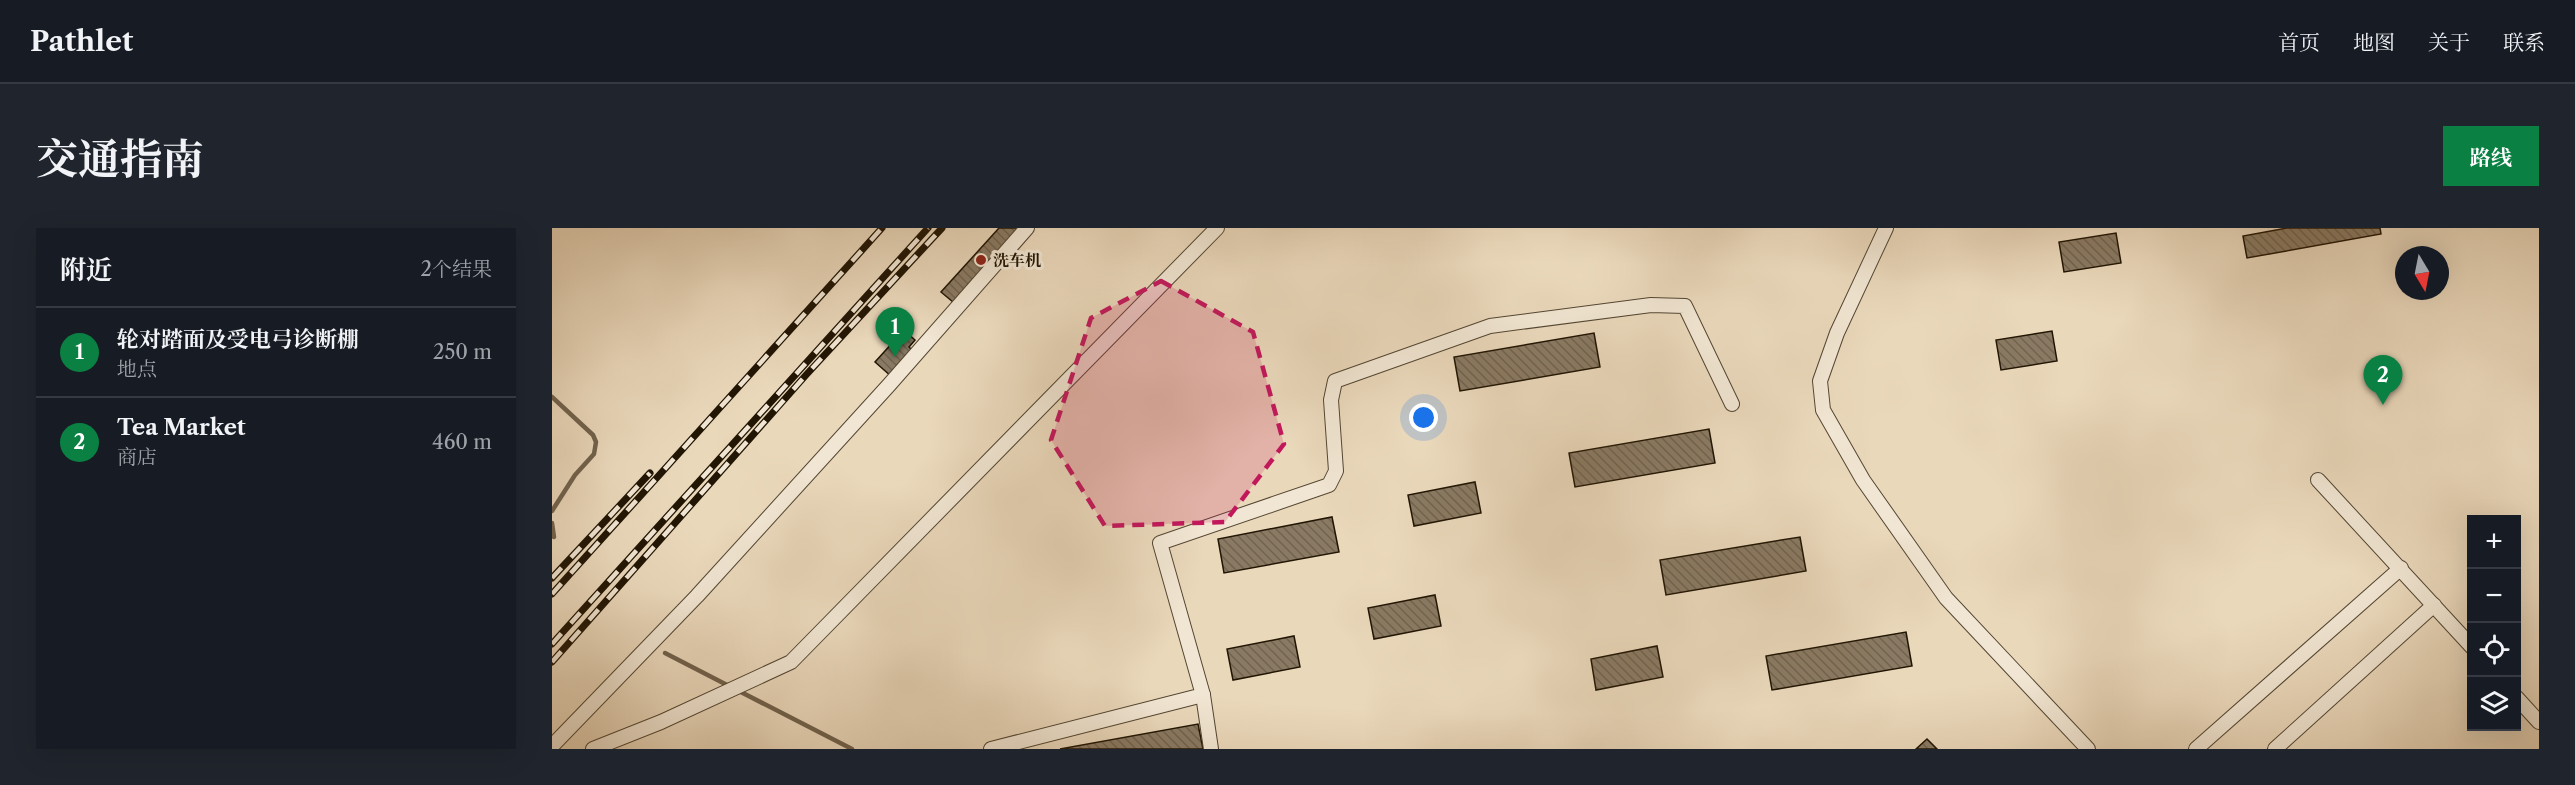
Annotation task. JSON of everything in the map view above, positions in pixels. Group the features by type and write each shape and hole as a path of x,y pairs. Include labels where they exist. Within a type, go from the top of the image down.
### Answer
{"street":[{"path":"552,746 697,596 889,385 1027,228"},
{"path":"593,749 661,722 791,662 1217,228"},
{"path":"1886,228 1837,333 1820,381 1823,410 1863,480 1946,598 2088,749"},
{"path":"1211,749 1203,695 1160,543 1329,485 1336,471 1331,400 1335,381 1490,327 1651,305 1685,306 1732,404"},
{"path":"2318,480 2467,641"},
{"path":"2196,749 2400,568"},
{"path":"2275,749 2434,605"},
{"path":"991,749 1203,695"},
{"path":"2521,702 2539,722"}],"highlighted area":[{"path":"1161,281 1253,332 1284,444 1225,522 1105,526 1051,440 1091,318"}],"building":[{"name":"洗车机","path":"999,228 1020,228 953,302 941,292"},
{"path":"2287,228 2380,228 2381,234 2247,258 2243,236"},
{"path":"2116,233 2121,263 2064,272 2059,242"},
{"path":"904,330 915,340 909,347 914,352 892,377 875,362"},
{"path":"2052,331 2057,361 2001,370 1996,340"},
{"path":"1594,333 1600,367 1460,391 1454,357"},
{"path":"1709,429 1715,463 1575,487 1569,453"},
{"path":"1475,482 1481,513 1414,526 1408,495"},
{"path":"1332,517 1339,552 1224,573 1218,539"},
{"path":"1800,537 1806,571 1666,595 1660,560"},
{"path":"1435,595 1441,626 1374,639 1368,608"},
{"path":"1906,632 1912,666 1772,690 1766,656"},
{"path":"1294,636 1300,667 1233,680 1227,649"},
{"path":"1657,646 1663,677 1596,690 1591,659"},
{"path":"1198,724 1203,749 1060,749"},
{"path":"1927,739 1937,749 1916,749"}],"waterway":[{"path":"552,397 593,435 596,442 594,454 575,475 552,511"},
{"path":"552,523 554,537"},
{"path":"665,653 729,686"},
{"path":"737,690 852,749"}],"railway":[{"path":"552,594 882,228"},
{"path":"552,644 928,228"},
{"path":"552,662 806,375 942,228"},
{"path":"552,578 650,473"}],"place":[{"name":"洗车机","path":"981,260"},
{"name":"轮对踏面及受电弓诊断棚","path":"895,357"},
{"name":"Tea Market","path":"2383,405"}]}
